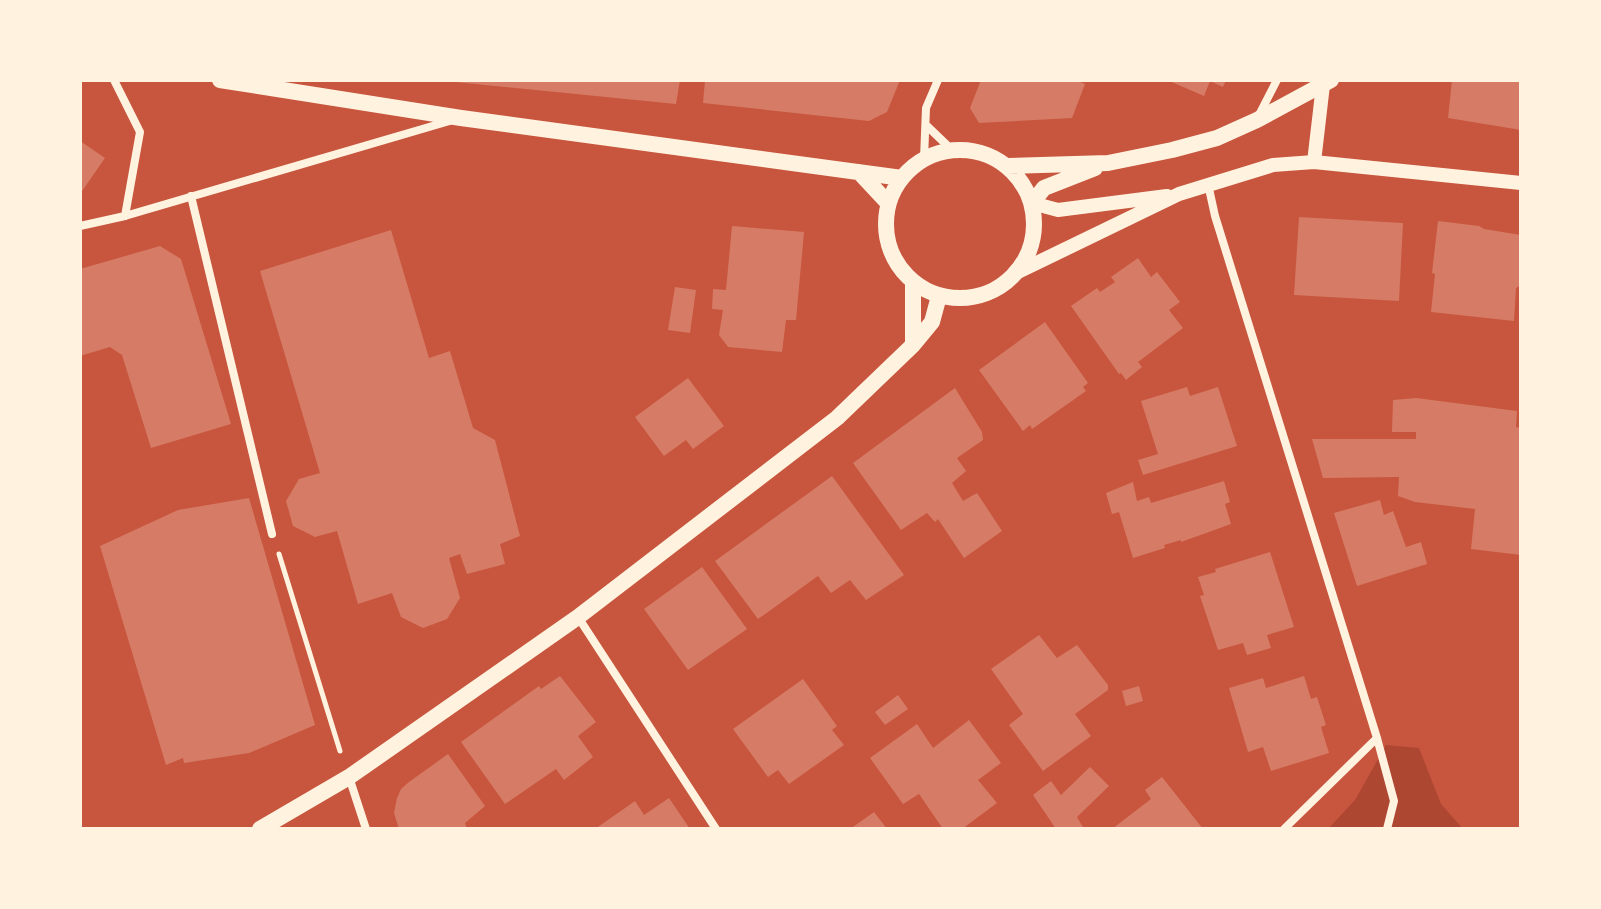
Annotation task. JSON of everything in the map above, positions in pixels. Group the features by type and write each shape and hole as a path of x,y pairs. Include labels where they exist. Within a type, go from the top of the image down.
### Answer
{"main road":[{"path":"220,80 461,118 902,178"},
{"path":"1007,166 1108,163 1172,150 1217,138 1327,83"},
{"path":"952,150 981,153 1007,166 1022,183 1032,203 1035,227 1030,251 1018,272 996,290 968,299 939,296 913,282 894,260 886,232 888,203 902,178 924,159 952,150"},
{"path":"1032,203 1044,188 1108,163"},
{"path":"859,172 888,203"},
{"path":"913,282 913,345"},
{"path":"260,829 349,777 578,617 837,418 913,345 932,322 939,296"}],"street":[{"path":"114,80 140,132 125,216"},
{"path":"924,159 926,108 938,80"},
{"path":"1257,120 1277,80"},
{"path":"1314,162 1327,83"},
{"path":"80,226 125,216 461,118"},
{"path":"926,125 952,150"},
{"path":"1018,272 1179,194 1273,165 1314,162 1521,183"},
{"path":"1208,184 1215,216 1377,738 1394,801 1387,829"},
{"path":"1032,203 1058,210 1179,194"},
{"path":"191,196 272,534"},
{"path":"578,617 716,829"},
{"path":"1284,829 1377,738"},
{"path":"349,777 366,829"}],"path":[{"path":"272,534 349,777"}],"shaded area":[{"path":"1386,745 1419,748 1441,804 1463,829 1328,829 1355,800"}],"building":[{"path":"455,80 680,80 676,104"},
{"path":"705,80 900,80 887,112 869,121 703,103"},
{"path":"981,80 1075,80 1085,84 1072,118 979,123 970,108"},
{"path":"1167,80 1226,80 1223,87 1210,81 1204,96"},
{"path":"1452,80 1521,80 1521,130 1448,118"},
{"path":"80,141 105,158 80,194"},
{"path":"1299,217 1403,223 1399,301 1294,295"},
{"path":"1438,221 1521,235 1521,285 1516,288 1514,321 1431,312"},
{"path":"732,226 804,232 796,320 786,320 782,352 728,347 719,335 723,310 712,309 713,289 726,290"},
{"path":"391,230 429,358 450,351 473,428 495,440 520,536 500,544 505,564 467,574 460,554 449,558 460,598 447,619 423,628 401,617 392,593 358,604 337,531 315,537 293,526 286,501 299,479 320,473 260,271"},
{"path":"160,246 181,259 231,424 151,448 122,355 110,347 80,356 80,269"},
{"path":"1138,258 1151,277 1157,272 1180,302 1169,310 1183,328 1138,362 1142,367 1126,380 1071,306 1097,288 1100,292 1115,282 1111,277"},
{"path":"675,287 696,290 690,333 668,330"},
{"path":"1045,322 1088,383 1083,387 1086,391 1032,429 1030,425 1023,431 979,370"},
{"path":"688,378 724,426 693,449 686,440 664,456 635,417"},
{"path":"1187,387 1190,396 1218,387 1237,446 1143,475 1138,460 1158,454 1141,401"},
{"path":"955,388 982,432 983,440 957,458 966,471 952,483 963,501 977,493 1002,531 964,558 938,519 935,522 927,513 901,530 853,463"},
{"path":"1416,398 1517,411 1516,427 1521,428 1521,555 1471,549 1475,509 1415,502 1398,496 1399,477 1323,478 1312,439 1416,439 1416,432 1392,432 1393,400"},
{"path":"832,476 904,575 866,600 850,580 831,593 818,576 758,619 715,561"},
{"path":"1224,481 1230,502 1225,504 1231,524 1133,558 1119,512 1112,514 1106,493 1133,482 1137,501 1149,497 1151,503"},
{"path":"249,498 315,725 249,753 184,763 183,758 166,765 100,546 178,510"},
{"path":"1380,500 1384,515 1393,511 1406,547 1421,542 1427,564 1357,586 1334,513"},
{"path":"1270,552 1294,627 1267,635 1271,648 1247,655 1243,643 1218,650 1200,596 1204,595 1198,577"},
{"path":"702,567 747,629 688,670 644,609"},
{"path":"1039,635 1057,658 1077,645 1108,685 1108,690 1075,714 1091,736 1043,771 1009,725 1023,714 991,669"},
{"path":"560,676 596,722 578,736 593,757 564,780 556,769 505,804 461,742 539,686 541,689"},
{"path":"1304,676 1311,699 1317,697 1326,725 1321,727 1329,753 1271,771 1263,747 1248,752 1229,688 1263,678 1266,688"},
{"path":"803,679 837,726 832,730 844,745 789,784 778,770 768,777 733,729"},
{"path":"1139,686 1143,701 1126,706 1122,691"},
{"path":"898,695 908,709 885,725 875,712"},
{"path":"969,720 1001,763 978,780 997,803 962,829 943,829 919,794 903,804 870,758 917,724 933,748"},
{"path":"448,754 485,806 465,823 467,829 399,829 394,813 401,789"},
{"path":"1090,767 1109,786 1077,817 1084,829 1056,829 1033,795 1051,781 1061,795"},
{"path":"1162,777 1203,829 1112,829 1151,799 1145,790"},
{"path":"669,798 690,829 595,829 635,801 644,815"},
{"path":"874,812 887,829 850,829"}]}
